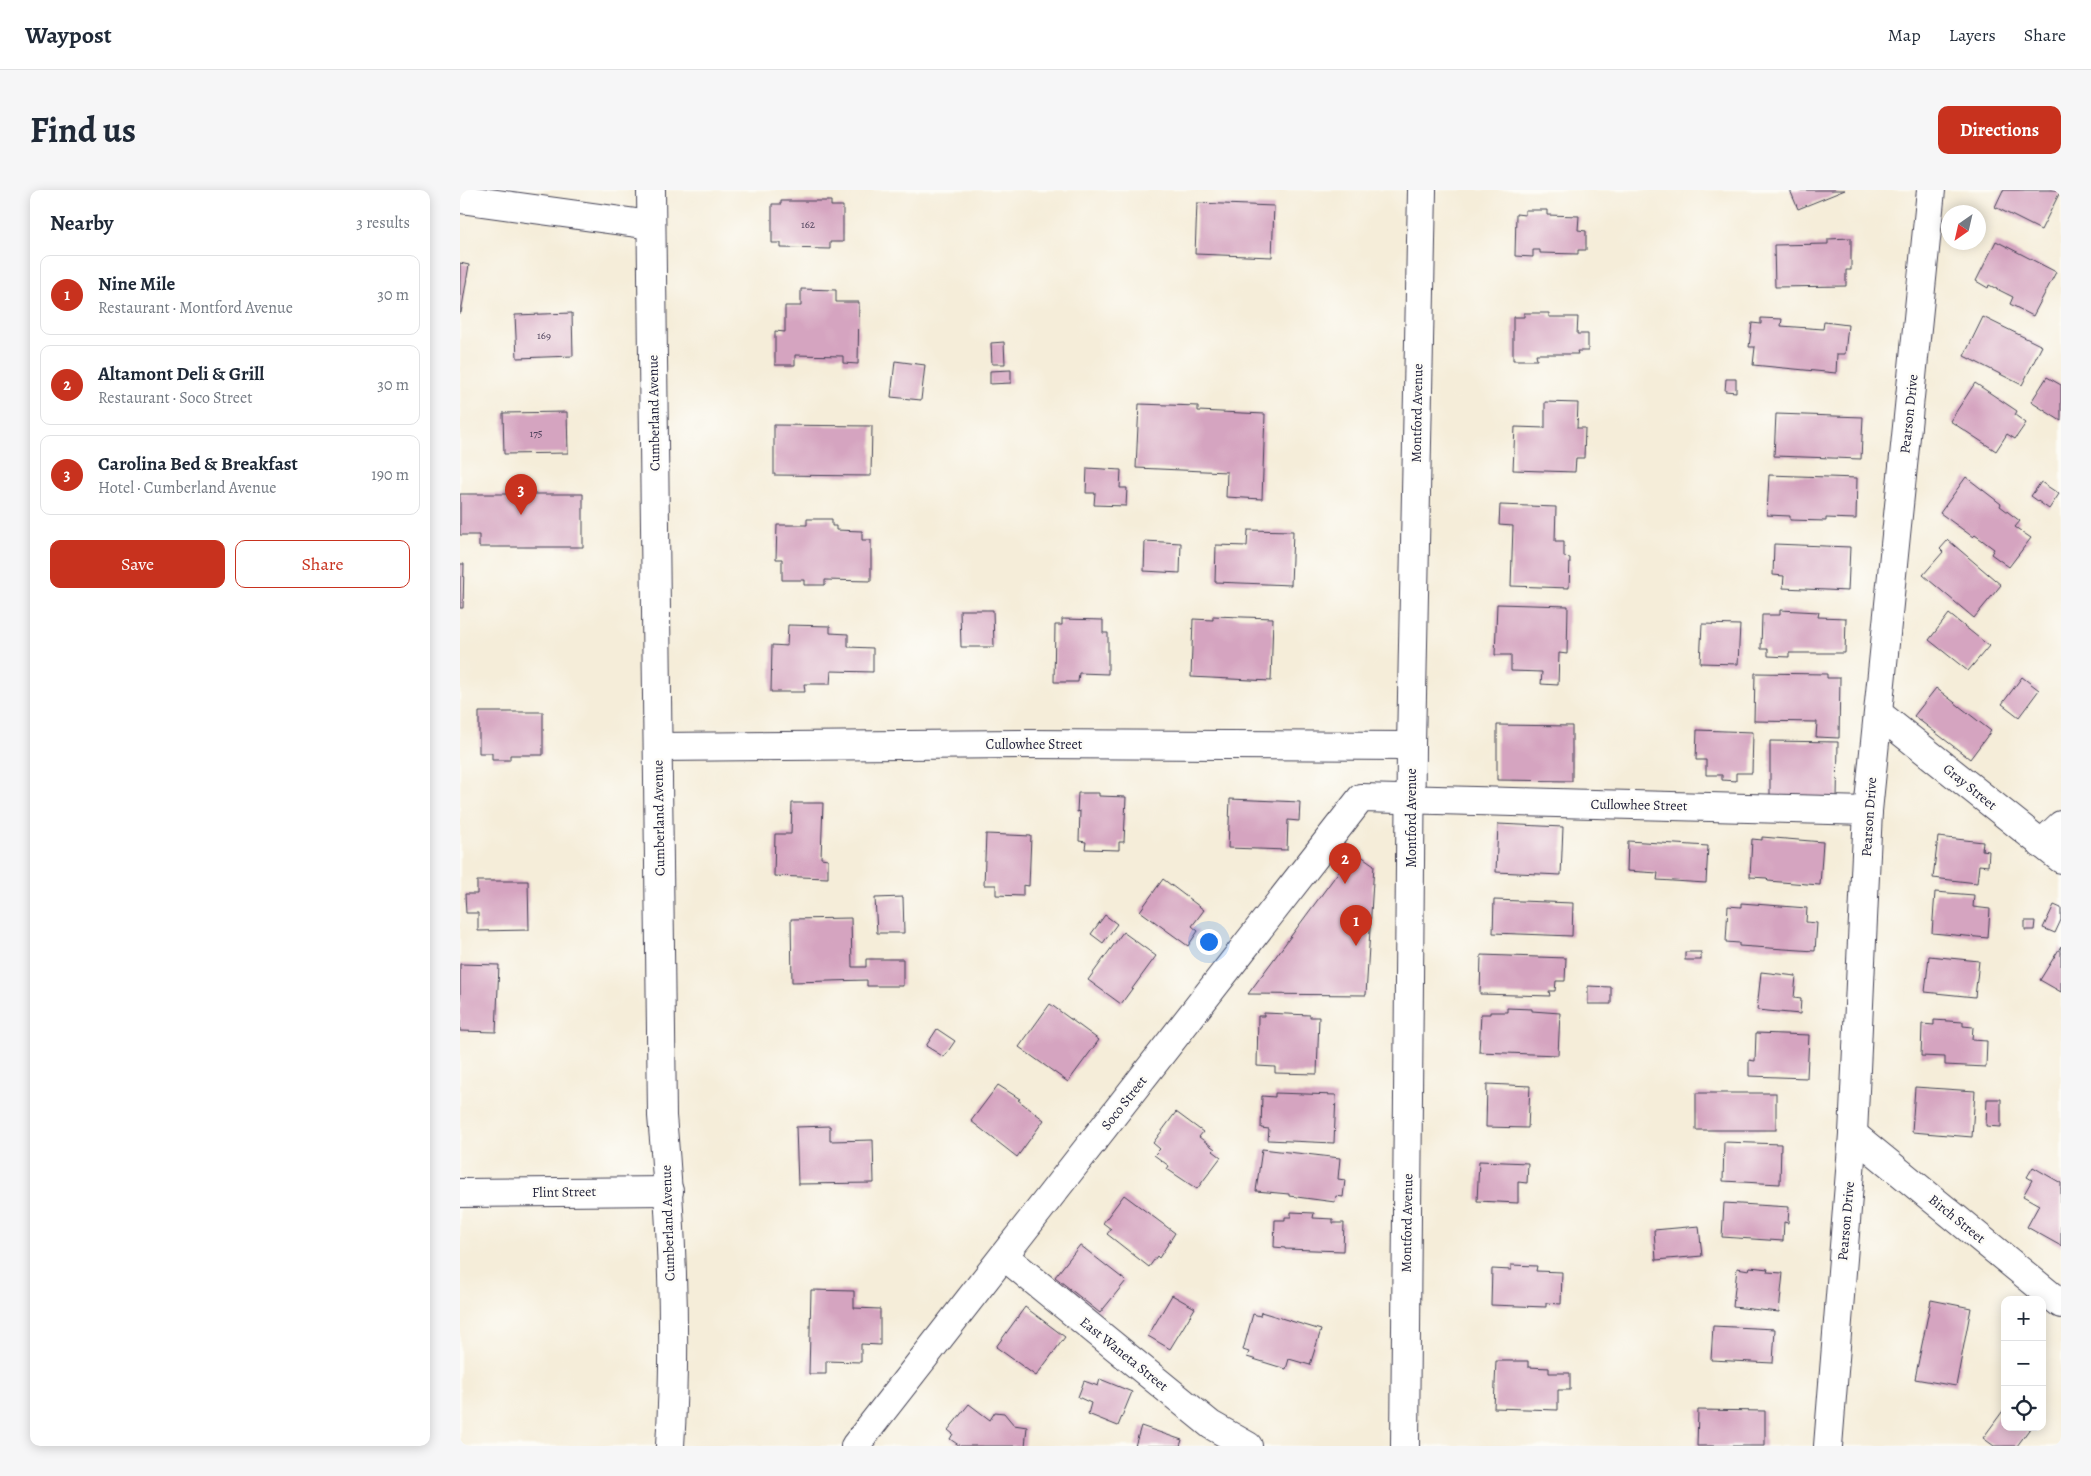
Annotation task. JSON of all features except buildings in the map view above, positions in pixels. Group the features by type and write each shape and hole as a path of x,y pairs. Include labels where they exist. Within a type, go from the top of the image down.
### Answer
{"street":[{"name":"Cumberland Avenue","path":"651,190 662,1116 669,1191 674,1383 670,1446"},
{"name":"Montford Avenue","path":"1405,1446 1411,746 1422,190"},
{"name":"Pearson Drive","path":"1828,1446 1853,1134 1868,811 1931,190"},
{"path":"460,199 651,225"},
{"name":"Gray Street","path":"1878,714 2051,852"},
{"name":"Cullowhee Street","path":"658,747 1020,744 1411,746"},
{"name":"Soco Street","path":"855,1446 1361,798 1411,800"},
{"name":"Cullowhee Street","path":"1411,800 1868,811"},
{"path":"2051,852 2061,825"},
{"name":"Birch Street","path":"1853,1134 2061,1304"},
{"name":"Flint Street","path":"460,1193 669,1191"},
{"name":"East Waneta Street","path":"1004,1257 1211,1425 1248,1446"}],"place":[{"name":"Carolina Bed & Breakfast","path":"521,515"},
{"name":"Altamont Deli & Grill","path":"1345,884"},
{"name":"Nine Mile","path":"1356,946"}]}
